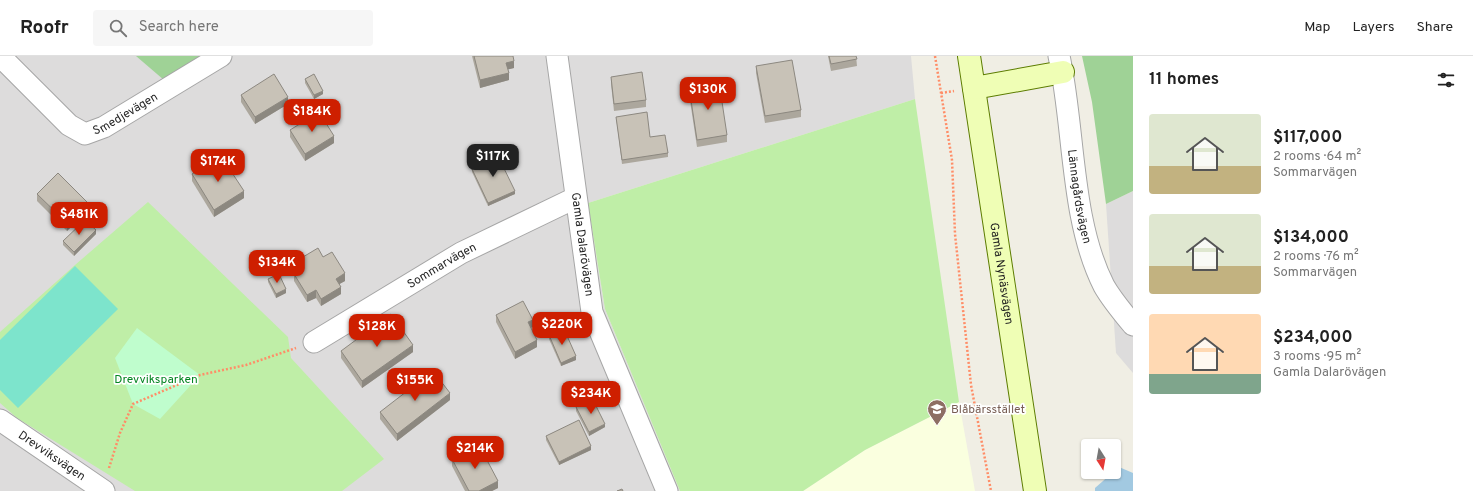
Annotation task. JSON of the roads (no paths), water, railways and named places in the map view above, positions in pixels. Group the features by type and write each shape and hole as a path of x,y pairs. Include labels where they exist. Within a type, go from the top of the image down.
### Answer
{"street":[{"name":"Smedjevägen","path":"0,56 69,125 85,134 104,127 221,56"},
{"name":"Gamla Dalarövägen","path":"557,56 575,198 592,312 667,491"},
{"name":"Gamla Nynäsvägen","path":"969,56 1035,491"},
{"path":"974,88 1061,64"},
{"name":"Lännagårdsvägen","path":"1061,64 1081,214 1092,258 1105,286 1133,325"},
{"name":"Sommarvägen","path":"314,342 461,253 575,198"},
{"name":"Drevviksvägen","path":"0,420 103,490"}],"water":[{"path":"1121,468 1133,473 1133,491 1095,491 1095,488 1105,479 1121,479"}],"place":[{"name":"Blåbärsstället","path":"937,426"}],"park label":[{"name":"Drevviksparken","path":"156,379"}]}
